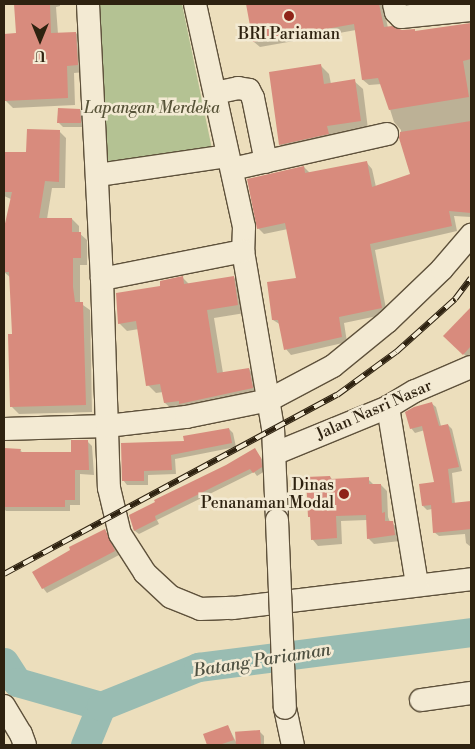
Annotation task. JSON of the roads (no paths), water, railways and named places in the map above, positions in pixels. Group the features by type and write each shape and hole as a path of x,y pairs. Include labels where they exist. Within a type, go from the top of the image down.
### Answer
{"street":[{"path":"88,4 98,175 109,488 120,534 145,573 171,598 200,609 233,608 416,584 471,579"},
{"path":"195,4 244,227 243,252 269,400 276,453 285,708 293,745"},
{"path":"394,4 396,12 401,17 471,10"},
{"path":"215,93 238,88 249,90 253,98 266,162"},
{"path":"98,175 230,163 266,162 387,134"},
{"path":"4,429 107,426 186,417 269,400 333,366 388,322 442,269 471,235"},
{"path":"102,279 243,252"},
{"name":"Jalan Nasri Nasar","path":"276,453 388,407 415,392 471,367"},
{"path":"388,407 416,584"},
{"path":"421,700 471,692"},
{"path":"4,706 21,734 25,745"}],"waterway":[{"name":"Batang Pariaman","path":"85,745 101,706 198,667 471,632"},
{"path":"4,662 17,682 101,706"}],"railway":[{"path":"4,574 337,395 396,352 455,299 471,278"}],"place":[{"name":"BRI Pariaman","path":"289,16"},
{"name":"Dinas Penanaman Modal","path":"344,494"}],"park label":[{"name":"Lapangan Merdeka","path":"152,108"}]}
